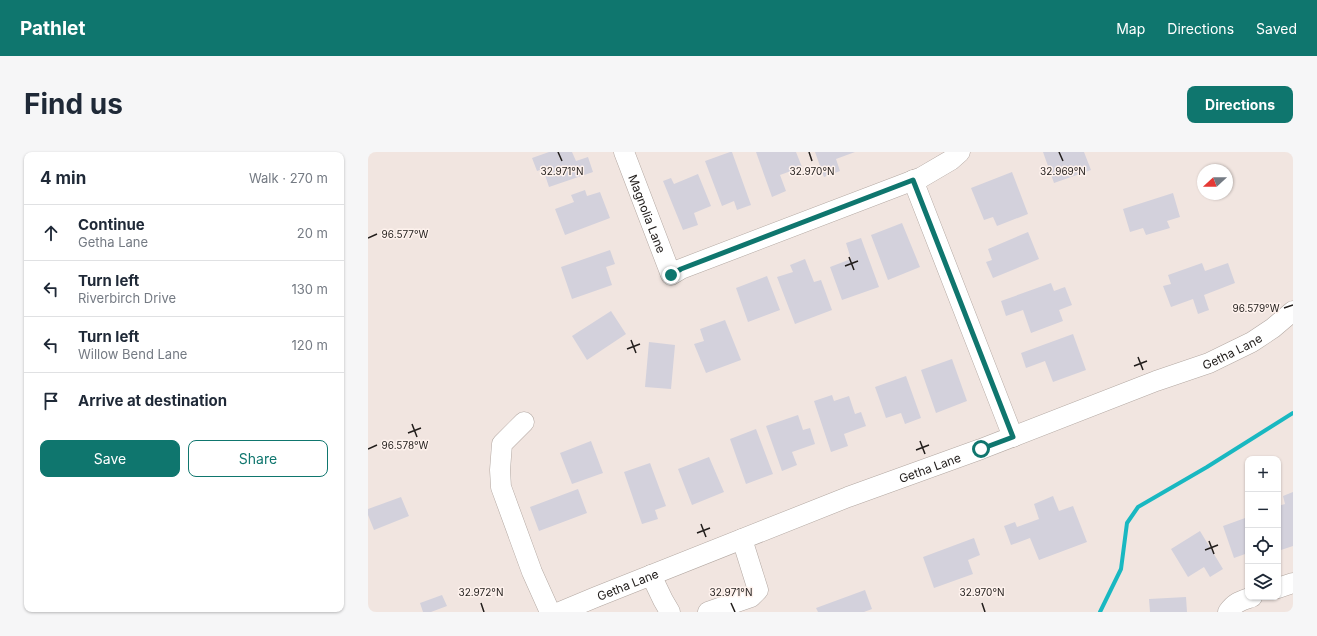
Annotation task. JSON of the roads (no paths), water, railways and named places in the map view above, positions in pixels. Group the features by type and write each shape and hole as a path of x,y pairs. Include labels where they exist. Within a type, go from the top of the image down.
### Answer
{"street":[{"name":"Magnolia Lane","path":"624,152 671,275 681,269 913,180"},
{"path":"960,152 951,160 922,177 913,180 1013,437"},
{"name":"Getha Lane","path":"560,612 848,498 1013,437 1156,381 1209,363 1252,342 1273,328 1293,311"},
{"path":"524,422 502,444 500,470 501,487 532,572 550,612"},
{"path":"708,612 751,597 758,590 742,539"},
{"path":"651,575 670,612"},
{"path":"1281,587 1293,583"},
{"path":"1228,612 1238,601 1245,599"}],"waterway":[{"path":"1100,612 1121,569 1127,523 1138,507 1207,467 1293,413"}]}
